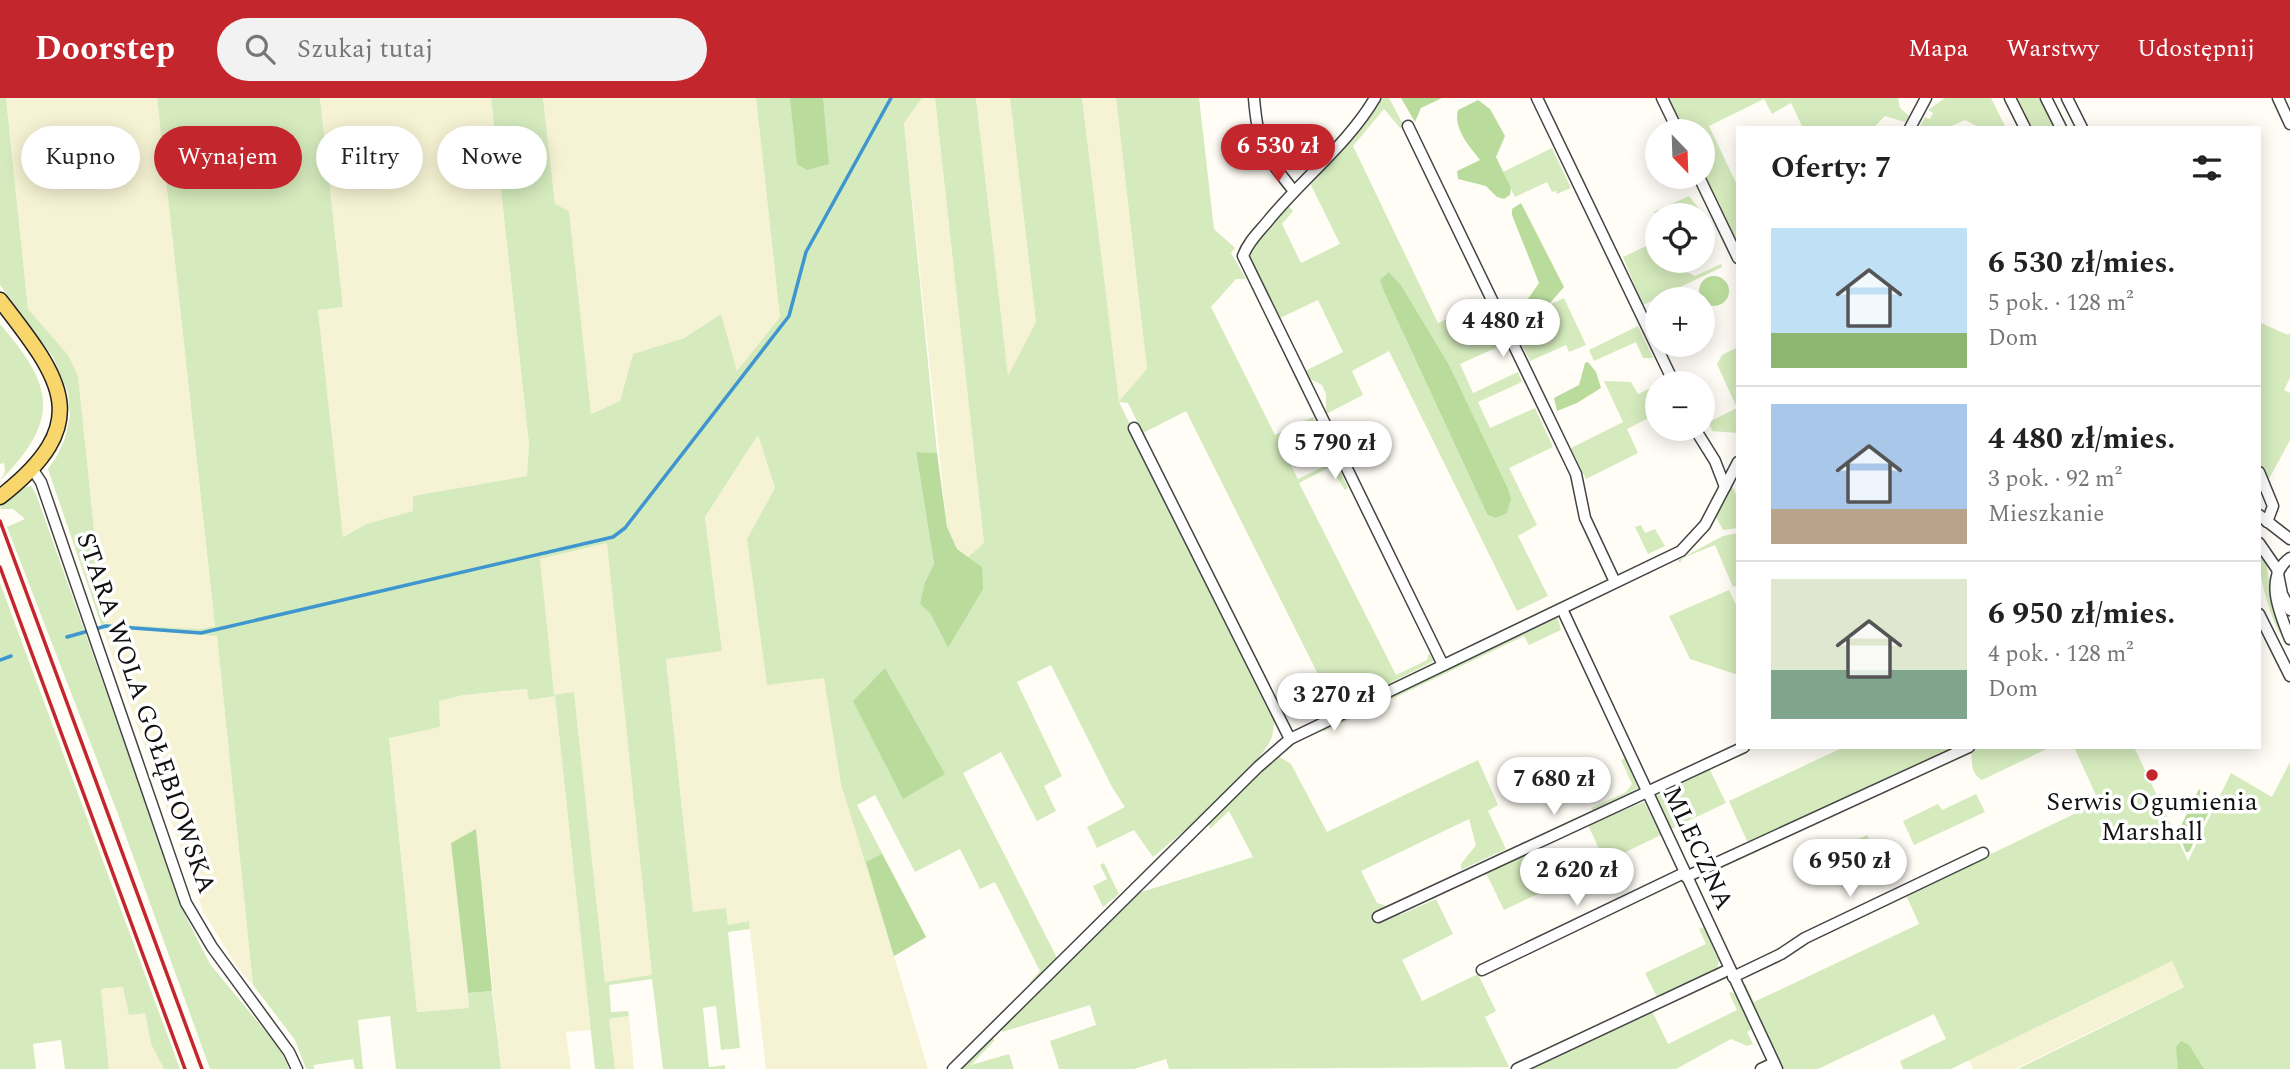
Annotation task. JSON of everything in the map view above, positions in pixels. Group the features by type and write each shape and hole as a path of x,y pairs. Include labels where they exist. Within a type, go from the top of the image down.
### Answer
{"main road":[{"path":"0,300 40,351 58,392 58,426 50,449 33,470 0,497"}],"street":[{"path":"1254,98 1261,147 1293,190"},
{"path":"1376,98 1365,116 1293,190 1249,244 1243,256 1443,665"},
{"path":"1537,98 1668,371"},
{"path":"1662,98 1672,119"},
{"path":"1911,126 1926,98"},
{"path":"2010,98 2024,126"},
{"path":"2046,98 2060,126"},
{"path":"2067,98 2081,126"},
{"path":"2278,98 2290,124"},
{"path":"1408,126 1576,474 1585,518 1615,582"},
{"path":"1705,189 1736,254"},
{"path":"1134,428 1290,739"},
{"path":"1702,441 1715,461 1725,487"},
{"path":"953,1069 1248,776 1290,739 1673,556 1691,543 1712,513 1736,466"},
{"name":"STARA WOLA GOŁĘBIOWSKA","path":"33,470 41,482 97,638 186,903 212,947 289,1052 297,1069"},
{"path":"2261,477 2273,506 2263,519 2290,538"},
{"path":"2261,546 2279,575 2282,594 2290,610"},
{"path":"2290,558 2283,563 2276,600 2290,639"},
{"name":"MLECZNA","path":"1562,608 1775,1066"},
{"path":"2261,618 2290,676"},
{"path":"1378,917 1740,749"},
{"path":"1482,970 1965,749"},
{"path":"1517,1069 1732,973 1781,954 1805,938 1983,853"},
{"path":"1761,1069 1775,1066"}],"shaded area":[{"path":"6,98 157,98 160,126 154,126 154,189 167,189 215,626 200,629 104,624 78,376 28,309"},
{"path":"320,98 491,98 494,126 437,126 437,189 501,189 529,444 527,476 413,496 414,511 366,524 342,537 318,310 343,306 330,189 423,189 423,126 323,126"},
{"path":"543,98 756,98 780,317 737,371 720,314 684,338 633,354 620,401 590,414 569,211 555,205"},
{"path":"922,98 935,98 984,543 968,557 957,549 947,527 904,123"},
{"path":"976,98 1010,98 1036,322 1008,377"},
{"path":"1082,98 1116,98 1147,369 1119,401"},
{"path":"758,435 775,488 747,539 824,677 866,862 928,1069 766,1069 749,921 728,925 726,908 693,913 666,659 722,651 705,517"},
{"path":"608,543 652,976 605,982 574,693 555,696 591,1030 566,1032 571,1069 501,1069 476,830 451,843 470,1008 417,1012 389,737 440,727 439,701 464,695 528,689 540,558"},
{"path":"102,627 217,636 253,985 237,967 203,911"},
{"path":"2172,960 2185,986 2015,1069 1973,1069 1969,1060"},
{"path":"124,987 145,1013 151,1044 164,1069 109,1069 101,989"},
{"path":"629,1016 634,1069 615,1069 609,1019"}],"green space":[{"path":"0,98 6,98 28,309 68,355 78,376 104,624 200,629 215,626 167,189 302,189 302,126 160,126 157,98 320,98 323,126 316,126 316,189 330,189 343,307 318,310 343,537 366,524 413,511 413,496 527,476 529,444 501,189 547,189 547,133 555,204 569,211 591,414 620,401 633,354 684,338 721,314 737,371 780,317 756,98 922,98 904,123 937,453 916,452 934,564 925,582 930,613 948,648 968,613 982,567 968,557 984,543 935,98 976,98 1008,376 1036,322 1010,98 1082,98 1119,401 1147,369 1116,98 1199,98 1214,229 1235,248 1231,253 1246,279 1236,279 1211,307 1275,435 1313,417 1324,440 1317,442 1311,434 1281,446 1298,479 1335,461 1348,488 1345,490 1330,467 1299,483 1396,675 1427,660 1429,653 1434,661 1336,710 1186,411 1143,433 1128,403 1119,402 1274,719 1271,739 1257,760 1229,789 1153,857 1134,830 1097,848 1087,827 1125,807 1112,787 1051,665 1017,682 1062,776 1044,786 1056,811 1037,821 1001,752 963,773 1057,958 1033,983 1030,982 1040,971 995,882 980,889 960,849 915,872 875,795 857,805 926,937 894,956 841,784 824,678 767,685 747,539 775,488 758,435 705,517 722,651 666,659 693,912 726,908 728,925 749,921 750,929 728,932 740,1048 721,1050 716,1006 703,1008 709,1067 725,1065 725,1069 663,1069 652,979 609,985 611,1012 628,1011 629,1016 609,1019 615,1069 595,1069 555,696 529,700 527,689 464,695 439,701 440,727 389,738 417,1012 469,1008 468,993 492,991 501,1069 396,1069 390,1016 358,1020 363,1069 355,1069 353,1059 314,1065 314,1069 306,1069 295,1040 253,985 217,636 102,627 48,469 65,438 70,416 68,393 53,357 0,285","holes":["607,543 652,975 605,982 574,692 554,695 540,559"]},
{"path":"491,98 543,98 546,126 494,126"},
{"path":"790,98 823,98 829,164 807,170 797,164"},
{"path":"1380,98 1389,98 1404,126 1400,128 1384,109 1353,146 1438,323 1452,317 1467,346 1484,338 1482,331 1495,325 1504,344 1460,364 1473,393 1518,372 1522,382 1478,402 1490,428 1535,408 1553,447 1509,468 1537,525 1518,536 1548,596 1517,611 1389,351 1352,371 1363,395 1326,414 1326,394 1322,385 1310,379 1305,371 1343,352 1318,300 1276,320 1248,254 1287,204 1293,211 1282,224 1301,263 1340,244 1309,181 1353,134","holes":["1389,272 1401,285 1448,363 1487,514 1385,294"]},
{"path":"1401,98 1442,98 1421,108 1415,122"},
{"path":"1665,98 1898,98 1900,108 1909,116 1905,122 1885,116 1875,126 1802,126 1791,103 1772,114 1764,99 1715,123 1715,119 1675,119"},
{"path":"1945,98 1991,98 2005,126 1977,126 1965,120 1951,126 1920,126 1925,117 1930,119 1933,113 1928,110"},
{"path":"2017,98 2040,98 2053,126 2031,126"},
{"path":"1478,100 1490,109 1505,136 1496,157 1511,188 1510,195 1504,199 1497,197 1486,186 1458,179 1457,171 1480,160 1460,130 1458,110"},
{"path":"1715,139 1736,183 1736,246 1709,189 1715,189"},
{"path":"1552,148 1571,188 1557,194 1556,191 1552,192 1547,182 1515,197 1503,172"},
{"path":"1689,196 1694,203 1674,203"},
{"path":"1521,203 1564,287 1550,303 1535,308 1525,303 1539,283 1512,215 1512,209"},
{"path":"1645,247 1645,273 1689,273 1695,276 1710,273 1680,287 1645,287 1643,305 1623,257"},
{"path":"1389,272 1401,285 1448,363 1508,489 1511,499 1507,513 1495,518 1487,514 1385,294 1380,280"},
{"path":"1714,276 1725,280 1728,285 1725,302 1715,306 1715,287 1700,287 1703,280"},
{"path":"1564,298 1586,345 1569,352 1566,345 1530,361 1518,336 1527,331 1521,318"},
{"path":"2261,323 2288,335 2290,333 2290,378 2284,390 2290,393 2290,440 2269,479 2261,466"},
{"path":"0,324 31,366 40,385 43,403 41,421 33,439 20,459 0,481 5,472 4,463 0,464"},
{"path":"1638,326 1645,341 1645,357 1653,358 1643,358 1636,342 1594,361 1589,350"},
{"path":"1736,348 1736,406 1717,364 1722,355"},
{"path":"1588,362 1596,372 1601,388 1577,403 1557,411 1554,398 1579,385 1585,363"},
{"path":"1604,381 1631,382 1638,394 1645,391 1645,420 1627,429 1638,453 1586,479 1571,448 1623,422"},
{"path":"1736,408 1736,433 1715,431 1715,419"},
{"path":"916,452 937,453 947,527 957,549 982,567 983,589 948,648 930,613 920,604 925,582 934,564"},
{"path":"1734,477 1732,486 1736,495 1736,528 1723,530 1716,517"},
{"path":"31,486 186,917 210,964 280,1049 289,1069 210,1069 116,809 7,527 25,519 13,509 1,509 0,506 21,488"},
{"path":"1641,525 1645,533 1655,529 1665,546 1648,554 1635,527"},
{"path":"1736,533 1736,586 1733,587 1715,545 1683,558 1680,563 1678,560 1723,536"},
{"path":"2261,558 2267,566 2272,603 2290,645 2278,631 2268,606 2261,573"},
{"path":"0,583 180,1069 164,1069 151,1044 145,1013 129,1015 123,987 101,989 109,1069 65,1069 61,1040 33,1044 36,1069 0,1069"},
{"path":"1729,590 1736,605 1736,674 1690,659 1669,616"},
{"path":"1557,615 1561,630 1529,645 1524,636 1323,732 1320,727"},
{"path":"885,668 945,774 903,799 853,701"},
{"path":"1840,749 1953,749 1748,843 1729,801"},
{"path":"1970,749 2047,749 1982,780 1973,769"},
{"path":"2075,749 2135,749 2188,861 2231,773 2272,797 2290,762 2290,1069 2018,1069 2184,987 2172,961 1951,1069 1903,1069 1900,1061 1946,1039 1934,1014 1818,1069 1781,1069 1745,990 1745,983 1754,1002 1919,924 1906,895 2099,802"},
{"path":"1278,756 1291,764 1327,832 1478,760 1498,805 1488,811 1506,849 1461,870 1461,864 1476,845 1469,819 1361,871 1377,903 1387,906 1430,886 1396,903 1400,915 1436,899 1453,934 1402,960 1422,1001 1478,974 1496,1011 1485,1017 1509,1067 1169,1069 1166,1059 1134,1069 1059,1069 1050,1041 1096,1025 1090,1005 1002,1032 1001,1028 1135,894 1253,857 1229,811 1210,829 1208,822"},
{"path":"1625,758 1638,788 1593,811 1591,808 1626,792 1632,784 1621,760"},
{"path":"1709,768 1726,803 1671,829 1654,797"},
{"path":"2199,789 2213,804 2189,852 2186,852 2178,832"},
{"path":"1976,794 1985,812 1914,845 1903,821 1938,804 1942,810"},
{"path":"1644,802 1661,835 1605,862 1588,825"},
{"path":"476,829 492,991 468,993 451,843"},
{"path":"1867,835 1880,862 1845,879 1832,852"},
{"path":"1537,849 1554,886 1504,910 1485,871"},
{"path":"882,854 926,937 894,956 866,862"},
{"path":"1104,863 1119,894 1103,907 1093,886 1107,879 1100,865"},
{"path":"1704,927 1719,961 1717,969 1657,997 1645,973 1706,944 1699,929"},
{"path":"1729,993 1737,995 1751,1029 1747,1032 1753,1044 1747,1046 1731,1039 1676,1069 1529,1069 1652,1011 1668,1044 1737,1010"},
{"path":"991,1038 995,1040 971,1065 1009,1054 1014,1069 961,1069"},
{"path":"2181,1041 2189,1045 2204,1069 2178,1069 2176,1047"}],"waterway":[{"path":"67,637 106,626 201,633 613,537 625,528 789,316 806,252 891,98"},
{"path":"0,660 11,656"}],"railway":[{"path":"0,521 202,1069"},
{"path":"0,567 185,1069"}],"place":[{"name":"Serwis Ogumienia Marshall","path":"2152,775"}]}
